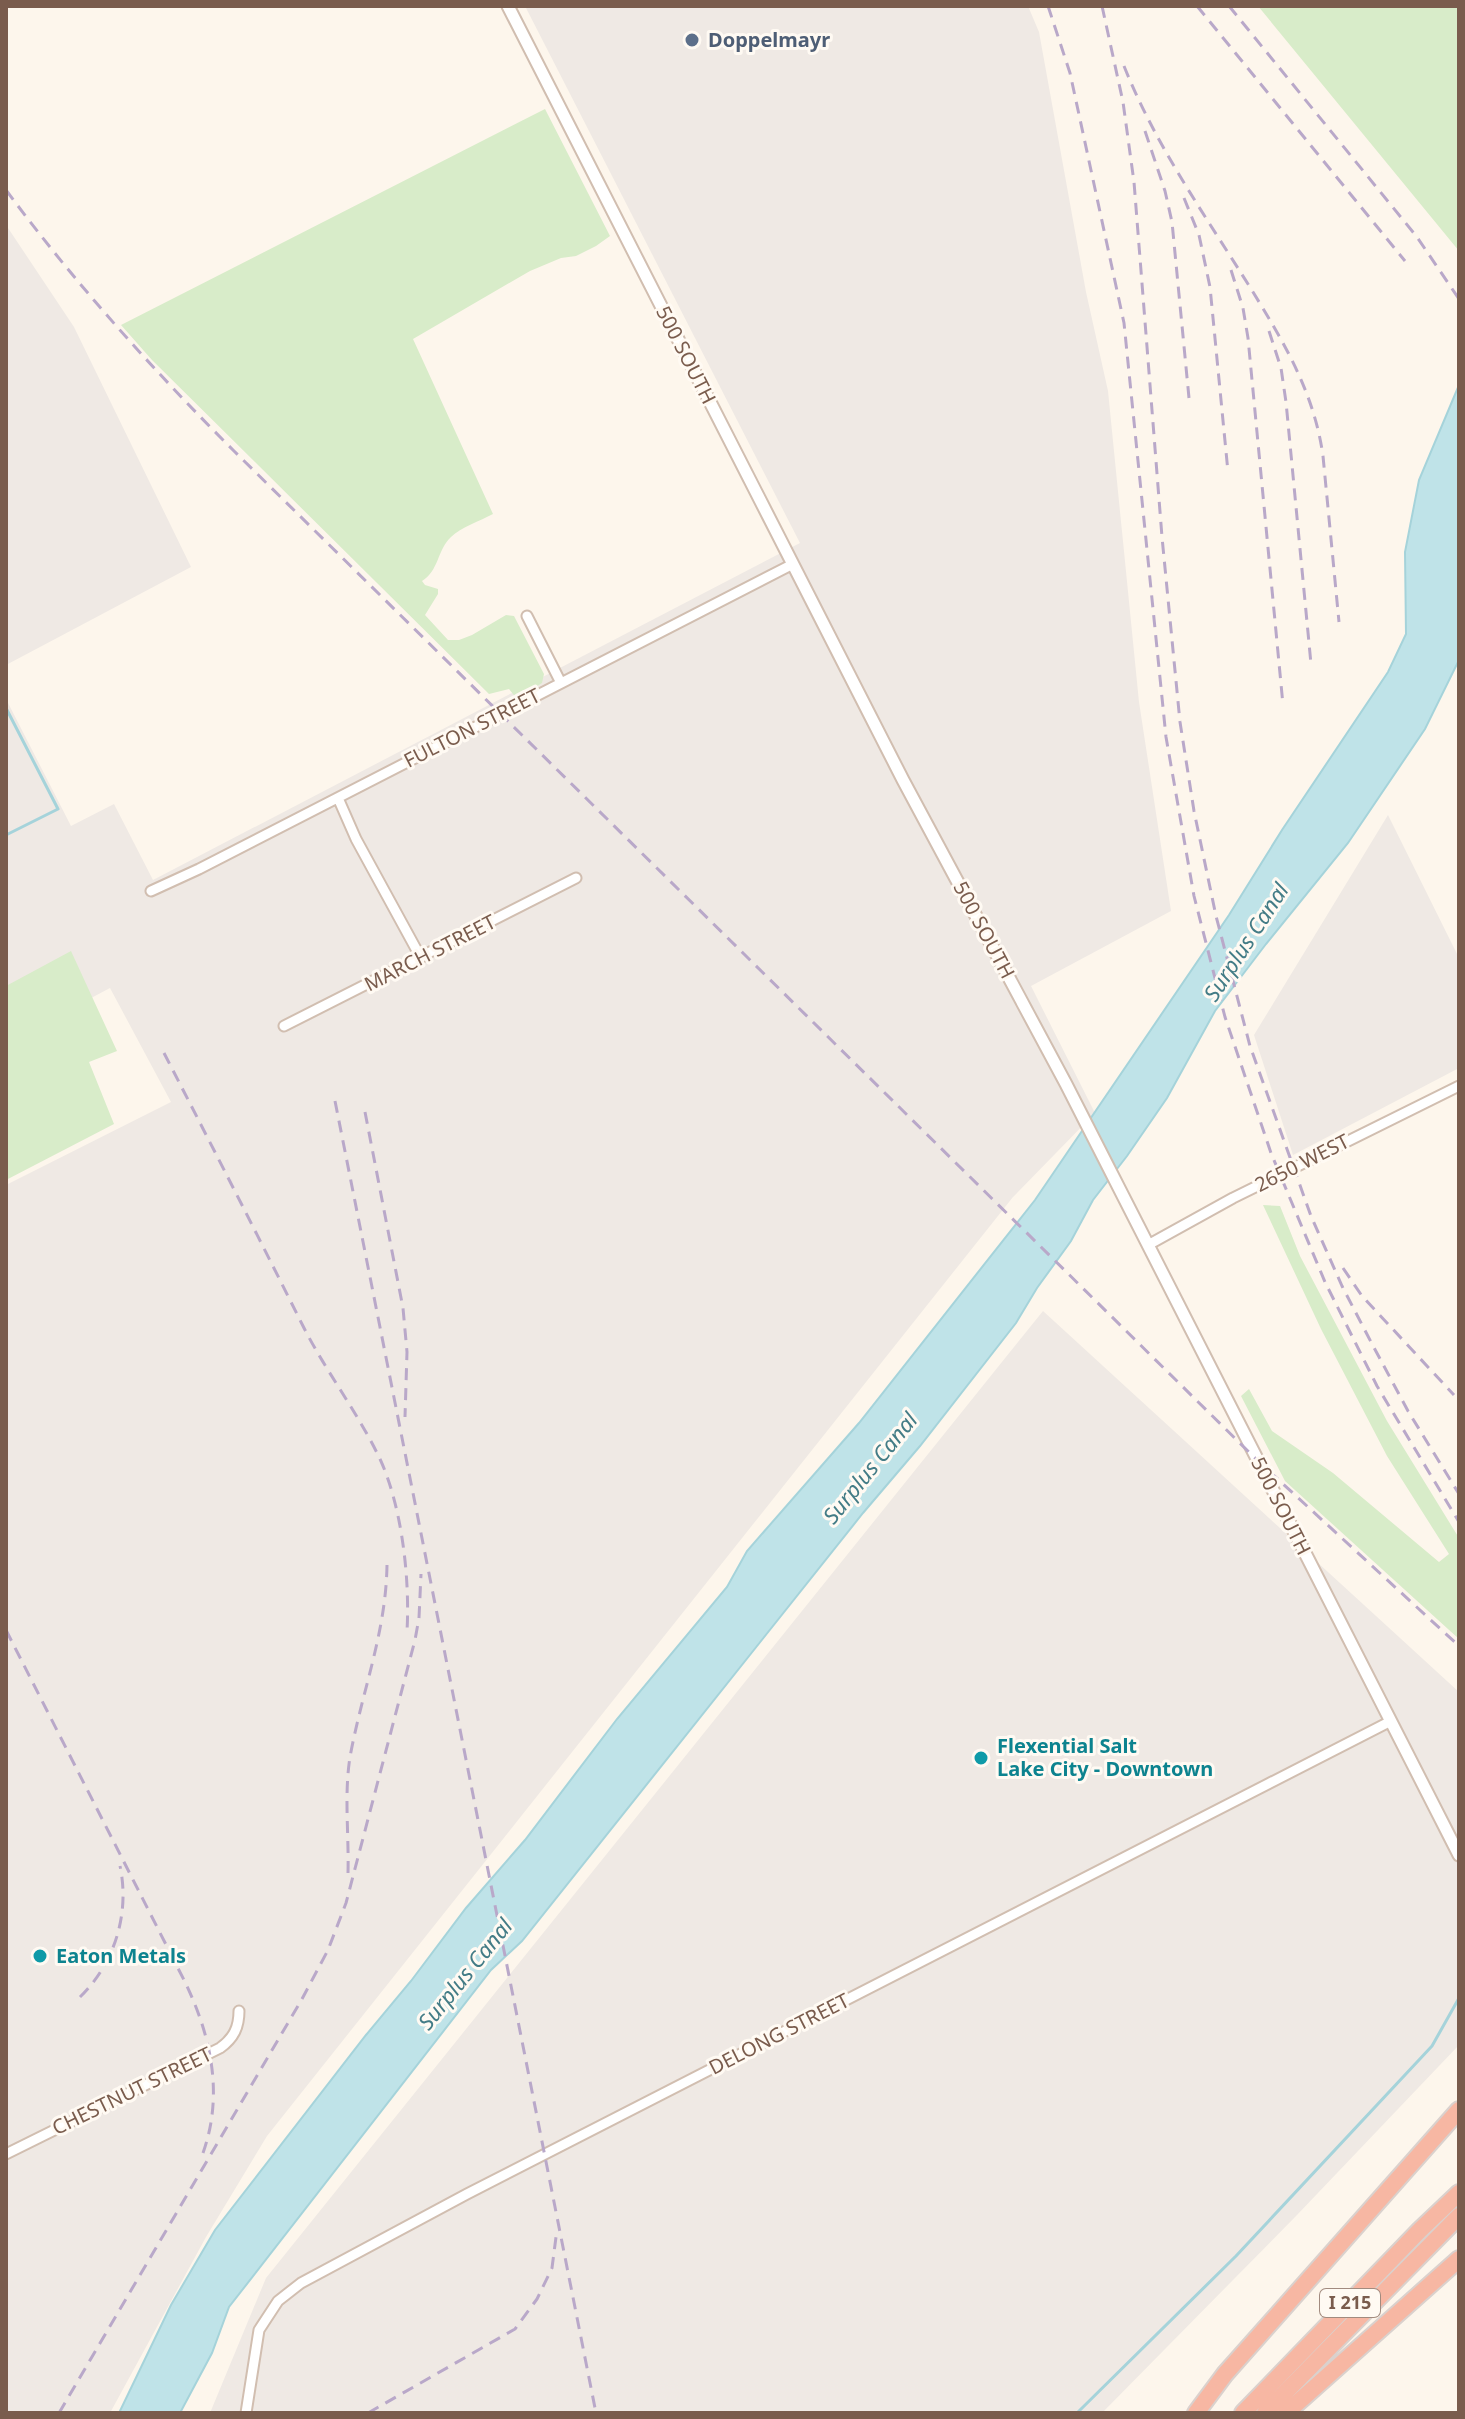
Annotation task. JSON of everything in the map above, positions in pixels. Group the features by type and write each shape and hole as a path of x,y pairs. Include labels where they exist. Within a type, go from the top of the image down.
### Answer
{"highway":[{"path":"1196,2413 1225,2374 1459,2110"},
{"name":"I 215","path":"1243,2413 1459,2193"},
{"name":"I 215","path":"1265,2413 1459,2216"},
{"path":"1286,2413 1459,2259"}],"street":[{"name":"500 SOUTH","path":"508,6 903,780 991,940 1459,1855"},
{"name":"FULTON STREET","path":"151,891 793,564"},
{"path":"527,616 561,683"},
{"path":"338,798 356,839 421,958"},
{"name":"MARCH STREET","path":"284,1026 576,878"},
{"name":"2650 WEST","path":"1148,1245 1233,1198 1459,1086"},
{"name":"DELONG STREET","path":"246,2413 259,2330 278,2301 312,2277 506,2174 1391,1721"},
{"name":"CHESTNUT STREET","path":"6,2154 220,2048 232,2038 239,2011"}],"shaded area":[{"path":"525,6 1028,6 1039,32 1086,292 1108,391 1139,702 1171,911 1031,986 1095,1113 1013,1197 267,2136 206,2237 110,2413 6,2413 6,1185 171,1102 110,988 14,1039 6,1024 6,699 71,826 114,804 153,880 800,543"},
{"path":"6,225 74,327 191,567 6,665"},
{"path":"1388,815 1459,958 1459,1068 1293,1155 1254,1035"},
{"path":"1043,1311 1459,1692 1459,2045 1102,2413 210,2413 266,2278"}],"green space":[{"path":"1258,6 1459,6 1459,251"},
{"path":"545,109 610,236 576,256 561,258 530,271 413,339 493,514 460,530 446,542 432,572 422,581 438,589 425,615 448,640 459,640 506,615 514,616 544,674 542,683 517,699 509,689 489,694 152,360 121,325"},
{"path":"71,951 117,1051 89,1062 114,1124 6,1180 6,986"},
{"path":"1263,1205 1280,1206 1300,1256 1387,1421 1459,1538 1459,1639 1285,1481 1241,1396 1249,1389 1272,1431 1333,1473 1439,1562 1449,1554 1387,1456 1321,1329"}],"water":[{"name":"Surplus Canal","path":"1459,385 1459,660 1425,729 1348,843 1215,1011 1167,1098 1093,1200 1071,1241 1016,1323 522,1941 491,1970 229,2307 212,2353 180,2413 119,2413 171,2305 215,2230 466,1908 525,1840 617,1719 727,1587 747,1551 859,1423 1035,1200 1229,915 1388,672 1406,634 1405,552 1419,480"}],"waterway":[{"path":"6,708 58,809 6,835"},
{"path":"1077,2413 1236,2256 1432,2046 1459,1998"}],"railway":[{"path":"1048,6 1070,73 1124,323 1166,737 1194,896 1225,1017 1271,1153 1325,1282 1377,1386 1459,1522"},
{"path":"1102,6 1123,102 1134,182 1180,722 1194,811 1216,916 1250,1046 1311,1216 1371,1342 1408,1411 1459,1494"},
{"path":"1197,6 1405,261"},
{"path":"1229,6 1417,237 1459,299"},
{"path":"1124,66 1165,151 1273,325 1304,388 1319,432 1323,456 1339,622"},
{"path":"1145,131 1172,222 1189,398"},
{"path":"6,190 115,325 234,451 1257,1460 1459,1646"},
{"path":"1184,198 1199,235 1210,287 1228,472"},
{"path":"1231,270 1243,308 1248,338 1283,705"},
{"path":"1269,331 1281,368 1286,402 1311,664"},
{"path":"164,1053 304,1328 362,1425 388,1478 403,1544 407,1631"},
{"path":"335,1101 596,2413"},
{"path":"365,1112 403,1308 407,1352 405,1417"},
{"path":"1343,1268 1362,1296 1454,1395"},
{"path":"348,1873 348,1771 378,1638 387,1565"},
{"path":"59,2413 328,1950 346,1903 415,1640 421,1574"},
{"path":"6,1630 184,1980 201,2022 212,2065 213,2087 213,2109 203,2153"},
{"path":"80,1997 102,1969 117,1936 123,1902 120,1866"},
{"path":"368,2413 515,2329 537,2299 552,2268 556,2237"}],"place":[{"name":"Doppelmayr","path":"692,40"},
{"name":"Flexential Salt Lake City - Downtown","path":"981,1758"},
{"name":"Eaton Metals","path":"40,1956"}]}
